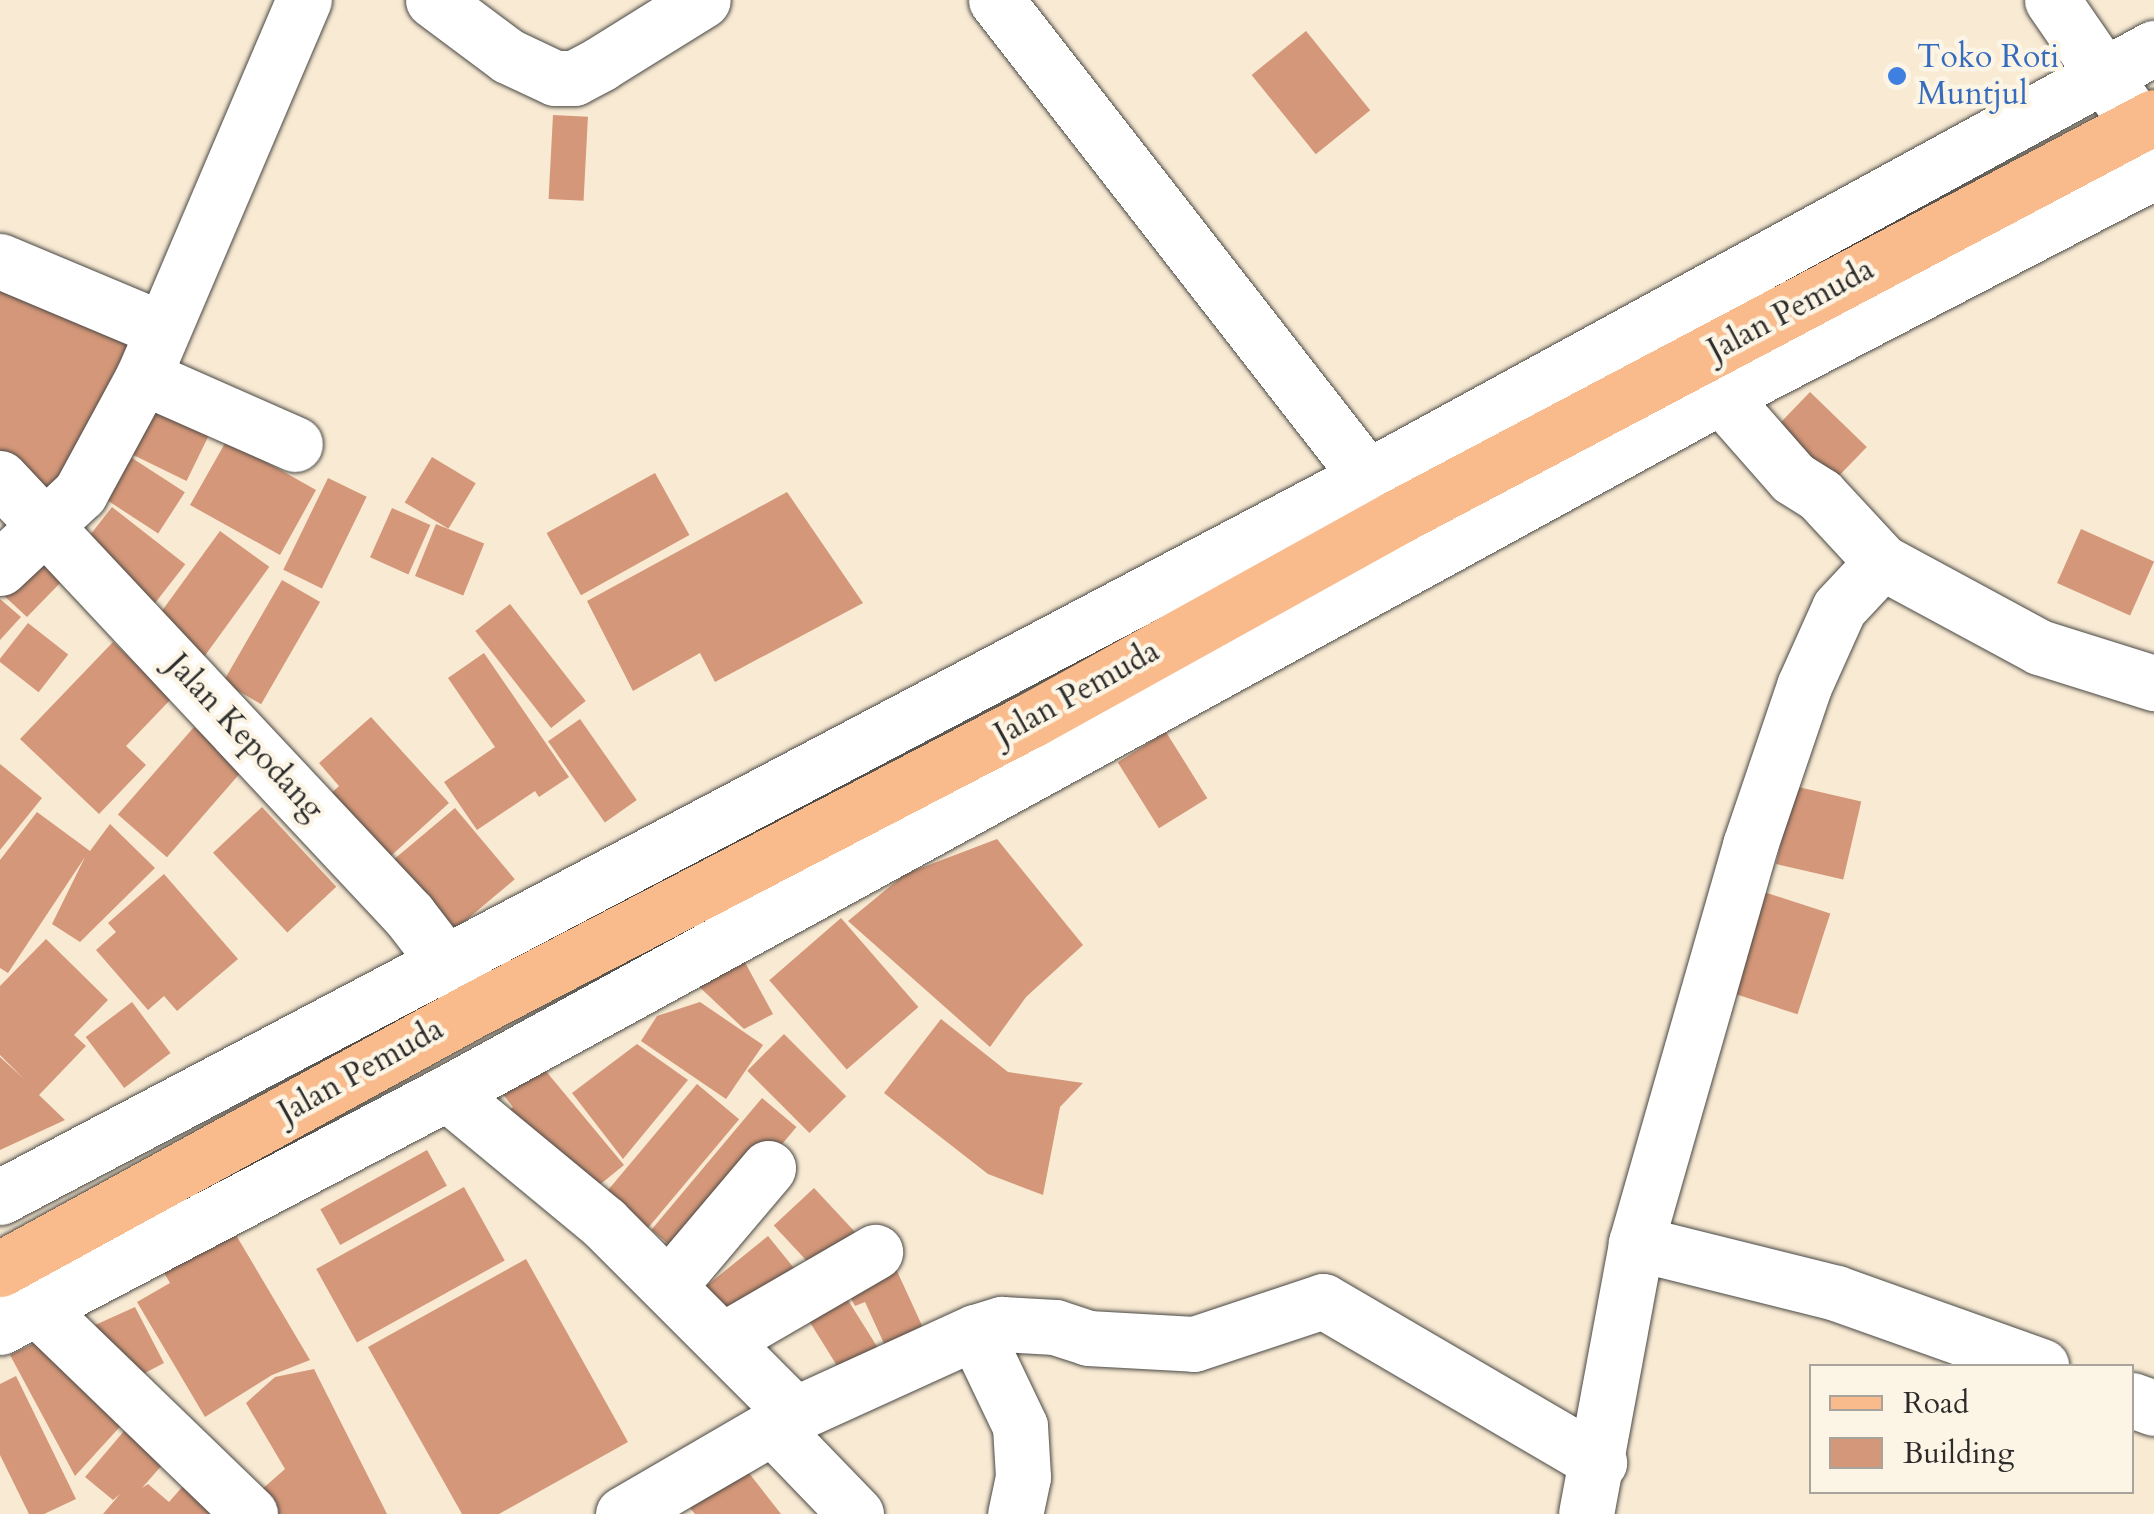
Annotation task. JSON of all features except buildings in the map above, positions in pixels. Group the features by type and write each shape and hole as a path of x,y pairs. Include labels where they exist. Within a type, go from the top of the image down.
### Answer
{"main road":[{"name":"Jalan Pemuda","path":"12,1301 464,985 1032,720 1384,496 1711,377 2148,138"}],"street":[{"path":"0,568 49,529 80,493 151,353 304,0"},
{"path":"433,0 534,72 574,78 703,0"},
{"path":"996,0 1384,496 2154,48"},
{"path":"2052,0 2148,138"},
{"path":"0,260 295,444"},
{"path":"250,1514 12,1301 447,1093 1711,377 1792,478 1820,495 1882,562 2039,647 2154,683"},
{"name":"Jalan Kepodang","path":"0,478 464,985"},
{"path":"623,1514 783,1420 975,1332 1002,1324 1055,1327 1088,1338 1194,1344 1322,1301 1592,1488 1636,1243 1686,1054 1804,686 1839,608 1882,562"},
{"path":"0,1197 128,1125 464,985"},
{"path":"447,1093 670,1284 724,1340 856,1514"},
{"path":"670,1284 768,1168"},
{"path":"1636,1243 1836,1292 2034,1364"},
{"path":"724,1340 875,1252"},
{"path":"975,1332 1020,1426 1023,1477 1015,1514"}],"place":[{"name":"Toko Roti Muntjul","path":"1897,76"}]}
